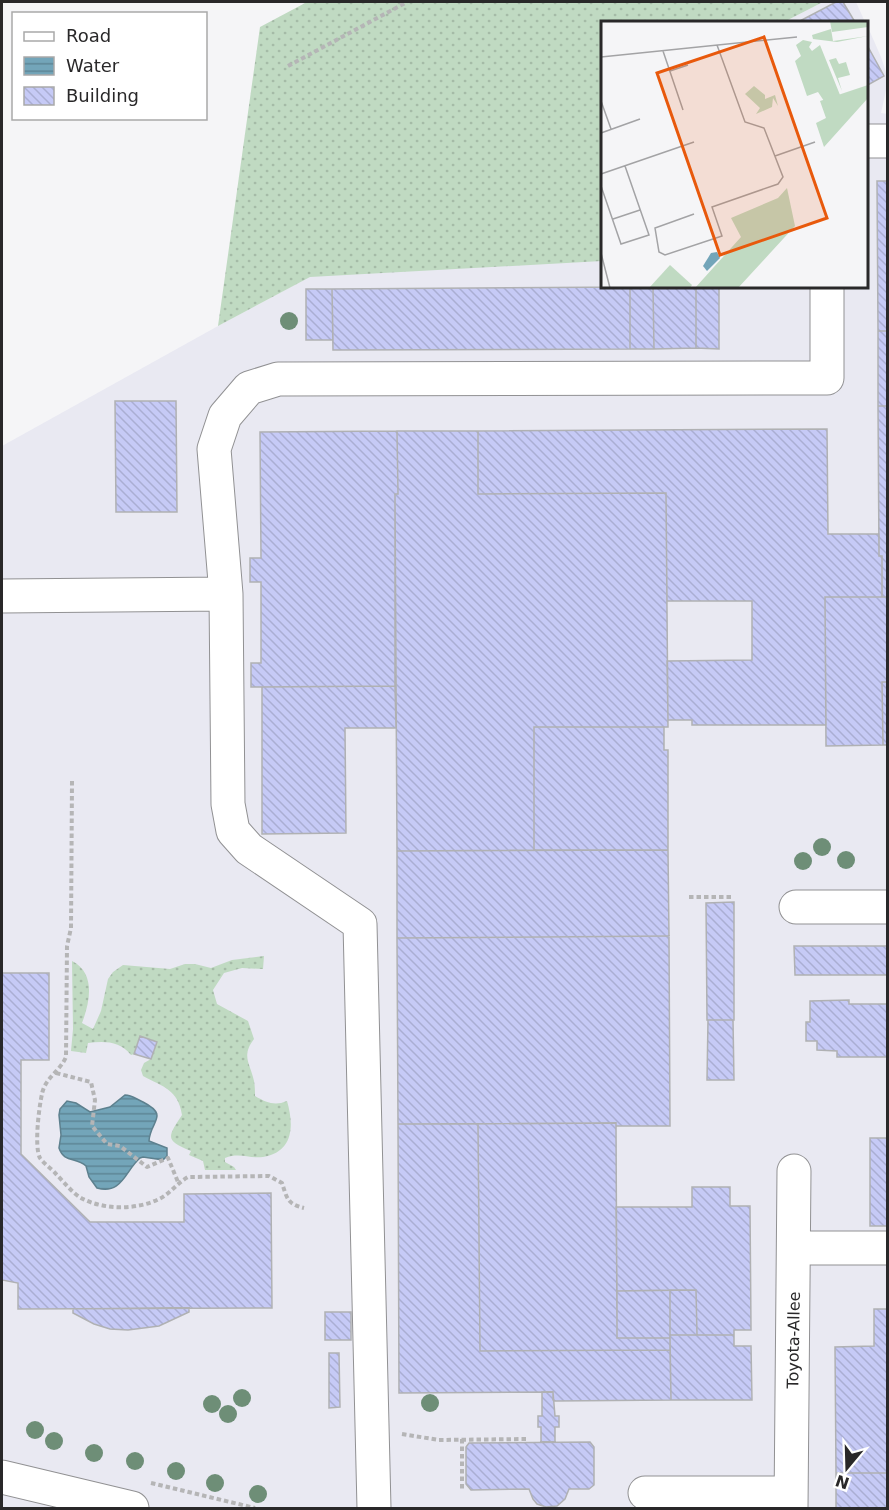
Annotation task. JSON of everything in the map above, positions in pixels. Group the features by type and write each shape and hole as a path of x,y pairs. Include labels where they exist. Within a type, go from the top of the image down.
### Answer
{"street":[{"path":"868,141 888,141"},
{"path":"374,1509 360,924 249,849 233,831 228,804 226,594 214,449 225,416 249,388 278,379 827,378 827,288"},
{"path":"2,596 226,594"},
{"path":"796,907 888,907"},
{"name":"Toyota-Allee","path":"791,1501 794,1171"},
{"path":"794,1248 888,1248"},
{"path":"2,1477 132,1509"},
{"path":"645,1493 791,1501"}],"path":[{"path":"288,66 407,2"},
{"path":"72,780 71,928 67,946 66,1056 62,1066 49,1078 42,1092 38,1145 40,1158 82,1198 102,1206 123,1207 159,1200 178,1182 188,1177 269,1176 282,1183 287,1198 293,1205 304,1208"},
{"path":"689,897 730,897"},
{"path":"55,1073 91,1082 95,1100 92,1126 107,1144 120,1146 147,1167 168,1158 178,1182"},
{"path":"372,1430 439,1440 526,1439"},
{"path":"462,1439 462,1491"}],"shaded area":[{"path":"823,2 856,2 865,21 786,21"},
{"path":"868,27 888,78 881,113 888,114 887,1508 2,1508 2,446 218,326 601,121 601,288 868,288"}],"green space":[{"path":"307,2 823,2 786,21 601,21 601,261 310,277 218,326 260,27"},
{"path":"264,956 263,969 242,968 224,973 213,990 217,1004 248,1021 254,1039 247,1055 254,1081 255,1096 271,1103 287,1101 291,1119 289,1136 281,1150 273,1154 263,1157 225,1158 225,1162 236,1170 205,1170 203,1161 189,1155 191,1151 171,1138 173,1129 182,1115 177,1099 163,1086 143,1076 141,1070 144,1063 151,1059 157,1042 140,1036 134,1054 131,1055 122,1047 106,1042 88,1043 86,1053 71,1051 72,961 80,966 88,980 89,997 82,1023 93,1029 101,1011 108,979 123,965 170,969 185,964 195,964 211,968 232,960"}],"water":[{"path":"125,1095 132,1096 155,1111 157,1115 149,1141 167,1148 167,1156 163,1160 140,1158 118,1185 105,1189 97,1188 89,1177 86,1166 61,1153 59,1148 60,1109 67,1101 76,1103 90,1112 110,1107"}],"building":[{"path":"836,2 843,2 854,21 800,21"},
{"path":"868,47 884,76 868,85"},
{"path":"877,181 888,181 888,331 878,331"},
{"path":"630,288 630,349 333,350 332,289"},
{"path":"630,288 653,288 654,349 630,349"},
{"path":"653,288 696,288 696,348 654,349"},
{"path":"696,288 719,288 719,349 696,348"},
{"path":"306,289 332,289 333,340 306,340"},
{"path":"878,331 888,331 888,406 878,406"},
{"path":"115,401 176,401 177,512 116,512"},
{"path":"878,406 888,406 888,597 882,597 882,556 879,556"},
{"path":"827,429 828,534 879,534 879,556 882,556 882,597 825,597 826,725 692,725 692,720 668,720 667,661 752,660 752,601 667,601 666,493 478,494 478,431"},
{"path":"397,431 395,686 251,687 251,663 261,663 261,582 250,582 250,558 261,558 260,432"},
{"path":"397,431 478,431 478,494 666,493 668,727 534,727 534,850 397,851 395,494 398,494"},
{"path":"825,597 888,597 888,682 882,682 883,745 826,746"},
{"path":"882,682 888,682 888,745 883,745"},
{"path":"395,686 396,728 345,728 346,833 262,834 262,687"},
{"path":"534,727 664,727 664,750 668,750 668,850 534,850"},
{"path":"668,850 669,936 397,938 397,851"},
{"path":"734,902 734,1020 707,1020 706,903"},
{"path":"669,936 670,1126 616,1126 616,1123 398,1124 397,938"},
{"path":"794,946 888,946 888,975 795,975"},
{"path":"2,973 49,973 49,1060 21,1060 21,1154 90,1222 184,1222 184,1194 271,1193 272,1308 18,1309 18,1283 2,1280"},
{"path":"849,1000 849,1004 888,1004 888,1057 837,1057 837,1051 817,1050 817,1041 806,1041 806,1022 810,1022 810,1001"},
{"path":"708,1020 733,1020 734,1080 707,1080"},
{"path":"140,1036 157,1042 151,1059 134,1054"},
{"path":"616,1123 617,1338 670,1338 670,1350 480,1351 478,1124"},
{"path":"398,1124 478,1124 480,1351 670,1350 671,1400 555,1401 553,1392 399,1393"},
{"path":"870,1138 888,1138 888,1226 870,1226"},
{"path":"692,1187 730,1187 730,1206 750,1206 751,1330 734,1330 734,1335 697,1335 696,1290 617,1291 616,1207 692,1207"},
{"path":"670,1290 696,1290 697,1335 670,1335"},
{"path":"670,1290 670,1338 617,1338 617,1291"},
{"path":"189,1308 189,1312 159,1326 128,1330 110,1329 73,1313 73,1309"},
{"path":"874,1309 888,1309 888,1473 836,1473 835,1347 874,1346"},
{"path":"325,1312 351,1312 351,1340 325,1340"},
{"path":"670,1335 734,1335 734,1346 751,1346 752,1400 671,1400"},
{"path":"329,1353 339,1353 340,1407 329,1408"},
{"path":"542,1392 553,1392 555,1416 559,1416 559,1427 555,1427 555,1442 541,1442 538,1416 542,1416"},
{"path":"590,1442 594,1447 594,1485 589,1489 569,1489 565,1499 557,1506 546,1507 537,1504 529,1489 471,1490 466,1484 466,1447 469,1443"},
{"path":"836,1473 888,1473 888,1508 836,1508"}]}
